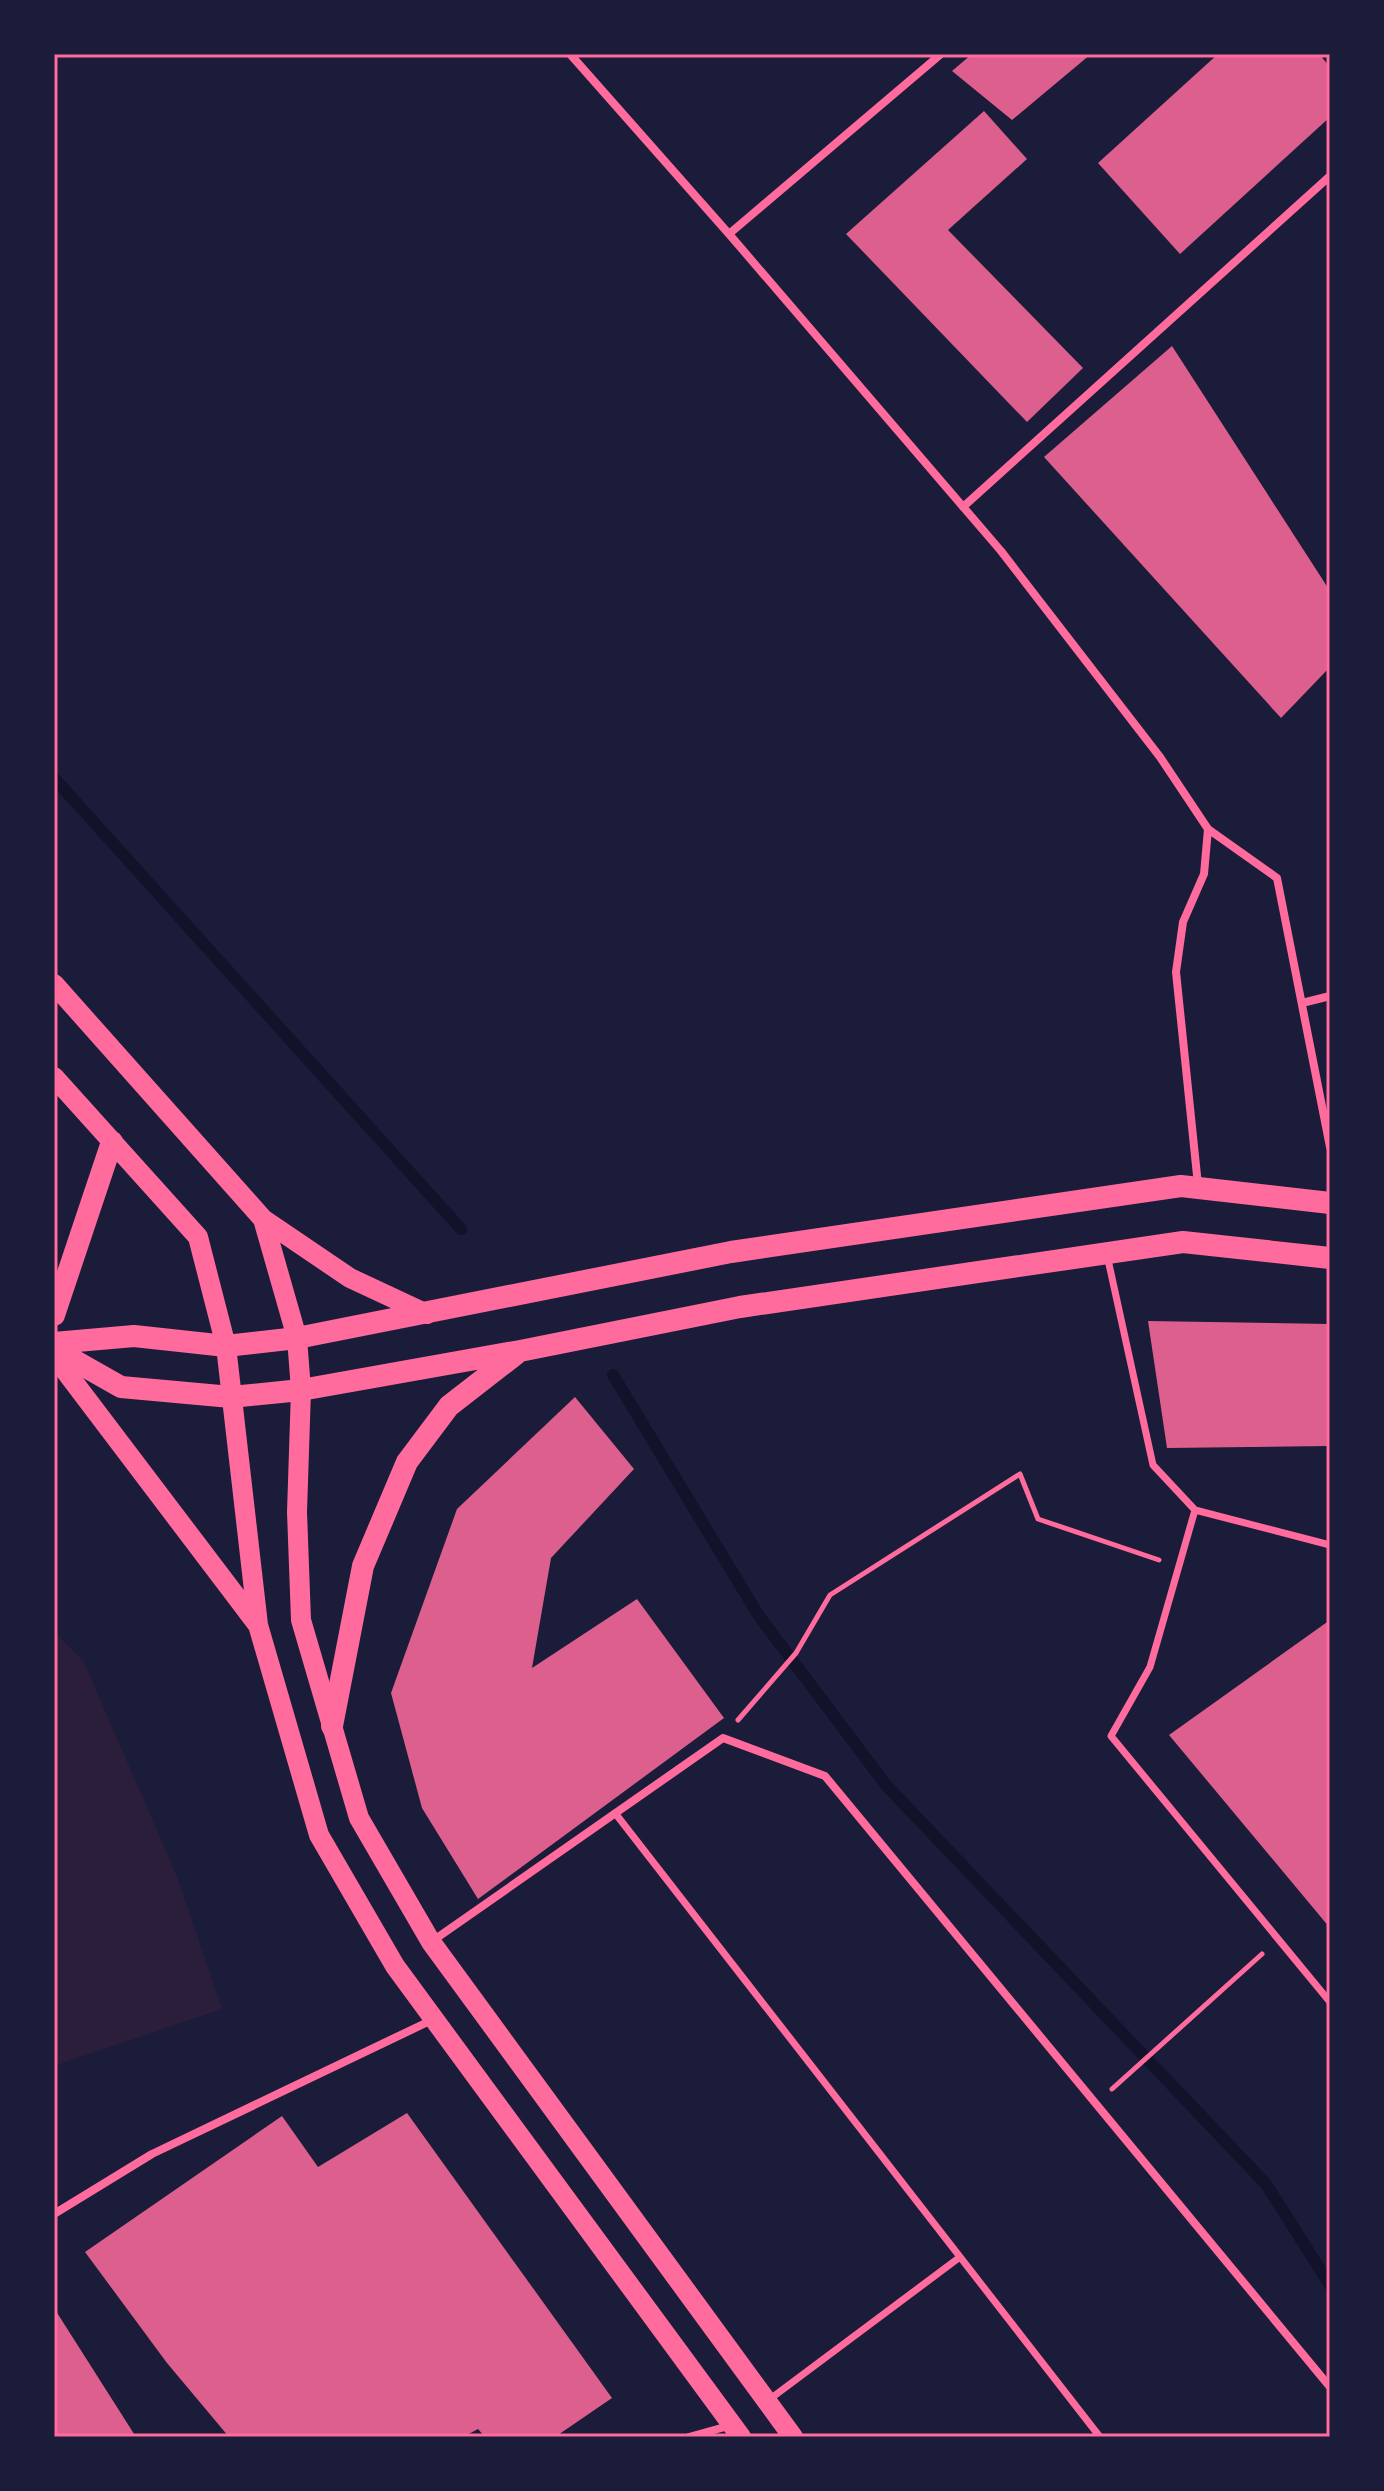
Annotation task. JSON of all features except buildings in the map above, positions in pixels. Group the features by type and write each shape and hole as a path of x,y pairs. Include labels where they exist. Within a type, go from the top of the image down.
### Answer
{"highway":[{"path":"54,1315 112,1142"},
{"path":"54,1343 134,1336 226,1346 297,1338 731,1252 1181,1186 1330,1203"},
{"path":"54,1349 121,1387 231,1397 301,1390 740,1307 1183,1242 1330,1258"},
{"path":"332,1726 363,1566 407,1462 449,1406 520,1351"}],"main road":[{"path":"54,984 263,1219 350,1278 427,1314"},
{"path":"54,1077 198,1237 226,1346 258,1625 319,1835 395,1966 737,2431"},
{"path":"263,1219 297,1338 301,1390 297,1512 301,1620 359,1818 431,1942 793,2437"},
{"path":"54,1356 258,1625"}],"street":[{"path":"570,54 1001,551 1160,757 1208,829 1277,878 1330,1147"},
{"path":"729,234 941,54"},
{"path":"963,507 1330,176"},
{"path":"1199,1188 1176,972 1183,922 1204,874 1208,829"},
{"path":"1302,1003 1330,996"},
{"path":"1107,1253 1153,1465 1195,1510 1330,1545"},
{"path":"1195,1510 1150,1667 1111,1736 1330,2002"},
{"path":"431,1942 723,1738 825,1776 1330,2387"},
{"path":"615,1813 1100,2437"},
{"path":"54,2214 152,2154 434,2019"},
{"path":"768,2401 960,2257"},
{"path":"689,2437 737,2431"}],"path":[{"path":"723,1738 796,1653 830,1595 1020,1474 1038,1519 1179,1568"},
{"path":"1127,2076 1277,1940"}],"shaded area":[{"path":"54,1632 84,1662 178,1879 222,2009 54,2066"}],"waterway":[{"path":"54,778 461,1229"},
{"path":"613,1375 759,1616 886,1785 1266,2184 1330,2285"}]}
